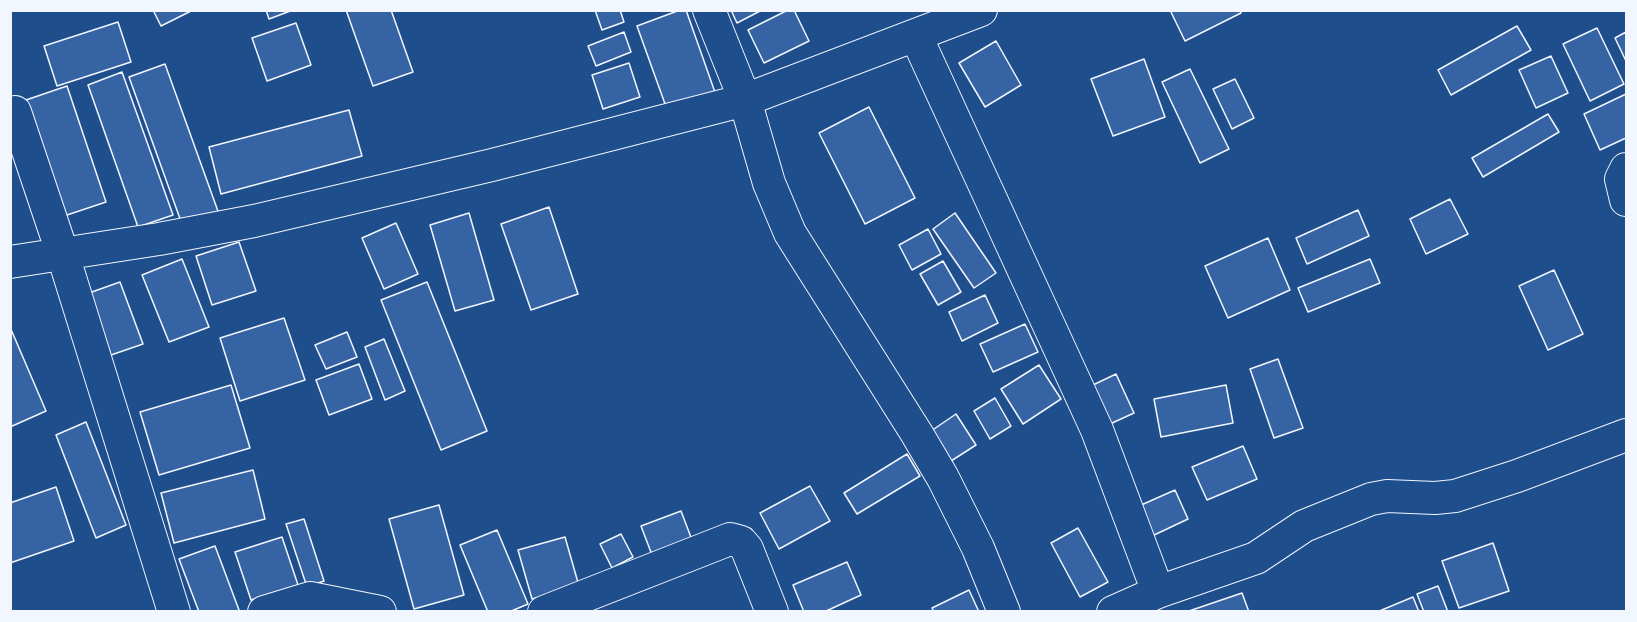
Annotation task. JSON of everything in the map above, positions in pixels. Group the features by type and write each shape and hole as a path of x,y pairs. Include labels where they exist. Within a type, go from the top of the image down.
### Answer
{"street":[{"path":"709,10 745,100 769,183 790,233 943,478 978,548 1004,612"},
{"path":"10,262 63,255 254,221 492,165 745,100 981,10"},
{"path":"916,36 1097,430 1158,592"},
{"path":"15,112 63,255 174,612"},
{"path":"1626,169 1621,180 1626,200"},
{"path":"1113,612 1158,592 1256,558 1304,526 1371,500 1387,496 1435,498 1455,496 1517,476 1626,435"},
{"path":"544,612 730,539 741,542 747,549 772,612"},
{"path":"264,612 310,598 380,612"}],"building":[{"path":"153,10 193,10 161,26"},
{"path":"266,10 293,10 269,19"},
{"path":"346,10 391,10 413,72 373,86"},
{"path":"595,10 620,10 624,22 602,30"},
{"path":"680,10 686,10 717,98 669,115 637,26"},
{"path":"731,10 762,10 737,23"},
{"path":"788,10 794,10 809,41 764,63 748,30"},
{"path":"1170,10 1240,10 1241,13 1185,41"},
{"path":"118,22 131,62 57,86 44,46"},
{"path":"296,23 311,65 267,81 252,38"},
{"path":"1517,26 1531,50 1451,95 1438,70"},
{"path":"1597,28 1624,84 1590,101 1563,44"},
{"path":"624,32 631,52 596,66 588,46"},
{"path":"1626,32 1626,61 1615,38"},
{"path":"996,41 1021,85 985,107 959,63"},
{"path":"1551,56 1568,93 1536,108 1519,70"},
{"path":"1144,59 1165,117 1113,136 1091,79"},
{"path":"629,63 640,97 603,109 592,75"},
{"path":"165,64 219,214 183,227 129,77"},
{"path":"1190,69 1229,149 1200,163 1162,82"},
{"path":"122,72 173,215 138,227 88,85"},
{"path":"1235,79 1254,118 1232,129 1213,89"},
{"path":"67,86 106,202 64,216 26,100"},
{"path":"1626,94 1626,138 1600,150 1584,114"},
{"path":"869,107 915,198 865,224 819,133"},
{"path":"349,110 362,156 221,194 209,147"},
{"path":"1548,114 1559,132 1483,177 1472,158"},
{"path":"1450,199 1468,234 1426,254 1410,219"},
{"path":"549,207 578,294 531,310 501,224"},
{"path":"1358,210 1369,236 1307,264 1296,238"},
{"path":"469,213 494,300 455,311 430,225"},
{"path":"955,213 996,273 974,288 933,229"},
{"path":"396,223 418,274 384,289 362,238"},
{"path":"928,229 941,254 912,270 899,245"},
{"path":"1268,238 1290,290 1228,318 1205,266"},
{"path":"239,242 256,291 212,305 196,256"},
{"path":"182,259 209,327 169,342 142,275"},
{"path":"1370,259 1380,283 1308,312 1298,288"},
{"path":"943,261 961,292 938,305 920,274"},
{"path":"1554,270 1583,334 1548,350 1519,286"},
{"path":"120,282 143,344 111,355 89,293"},
{"path":"427,282 487,431 441,450 381,300"},
{"path":"985,295 998,323 962,341 949,312"},
{"path":"284,318 305,380 240,401 220,338"},
{"path":"1025,324 1038,352 993,372 980,344"},
{"path":"10,327 46,411 10,427"},
{"path":"347,332 357,357 326,369 315,345"},
{"path":"384,339 405,391 385,400 365,347"},
{"path":"1278,359 1303,428 1274,438 1250,369"},
{"path":"359,364 372,399 329,415 316,380"},
{"path":"1039,365 1061,399 1023,424 1001,389"},
{"path":"1116,374 1134,413 1110,424 1093,385"},
{"path":"231,385 250,448 159,475 140,412"},
{"path":"1226,385 1233,423 1161,437 1154,399"},
{"path":"995,398 1011,426 990,439 974,411"},
{"path":"956,414 976,445 951,461 931,431"},
{"path":"86,422 126,525 96,538 56,435"},
{"path":"1243,446 1257,479 1207,500 1192,467"},
{"path":"907,454 920,476 857,514 844,493"},
{"path":"253,470 265,519 174,543 161,493"},
{"path":"810,486 830,521 779,549 760,513"},
{"path":"56,487 74,541 10,563 10,503"},
{"path":"1175,490 1188,519 1152,536 1139,506"},
{"path":"439,505 464,595 414,609 389,519"},
{"path":"681,511 692,540 652,555 641,526"},
{"path":"304,519 324,581 307,587 286,524"},
{"path":"1078,528 1108,582 1080,597 1051,543"},
{"path":"497,530 528,604 509,612 488,612 460,545"},
{"path":"621,534 633,557 612,568 600,544"},
{"path":"282,537 298,585 251,600 235,552"},
{"path":"565,537 579,586 532,599 518,550"},
{"path":"1493,543 1509,591 1459,608 1442,561"},
{"path":"215,546 239,610 236,612 199,612 179,559"},
{"path":"847,562 861,595 824,612 804,612 793,585"},
{"path":"1438,586 1448,612 1424,612 1417,594"},
{"path":"969,590 979,612 934,612 932,608"},
{"path":"1242,593 1249,612 1186,612"},
{"path":"1413,597 1419,612 1377,612"}]}
